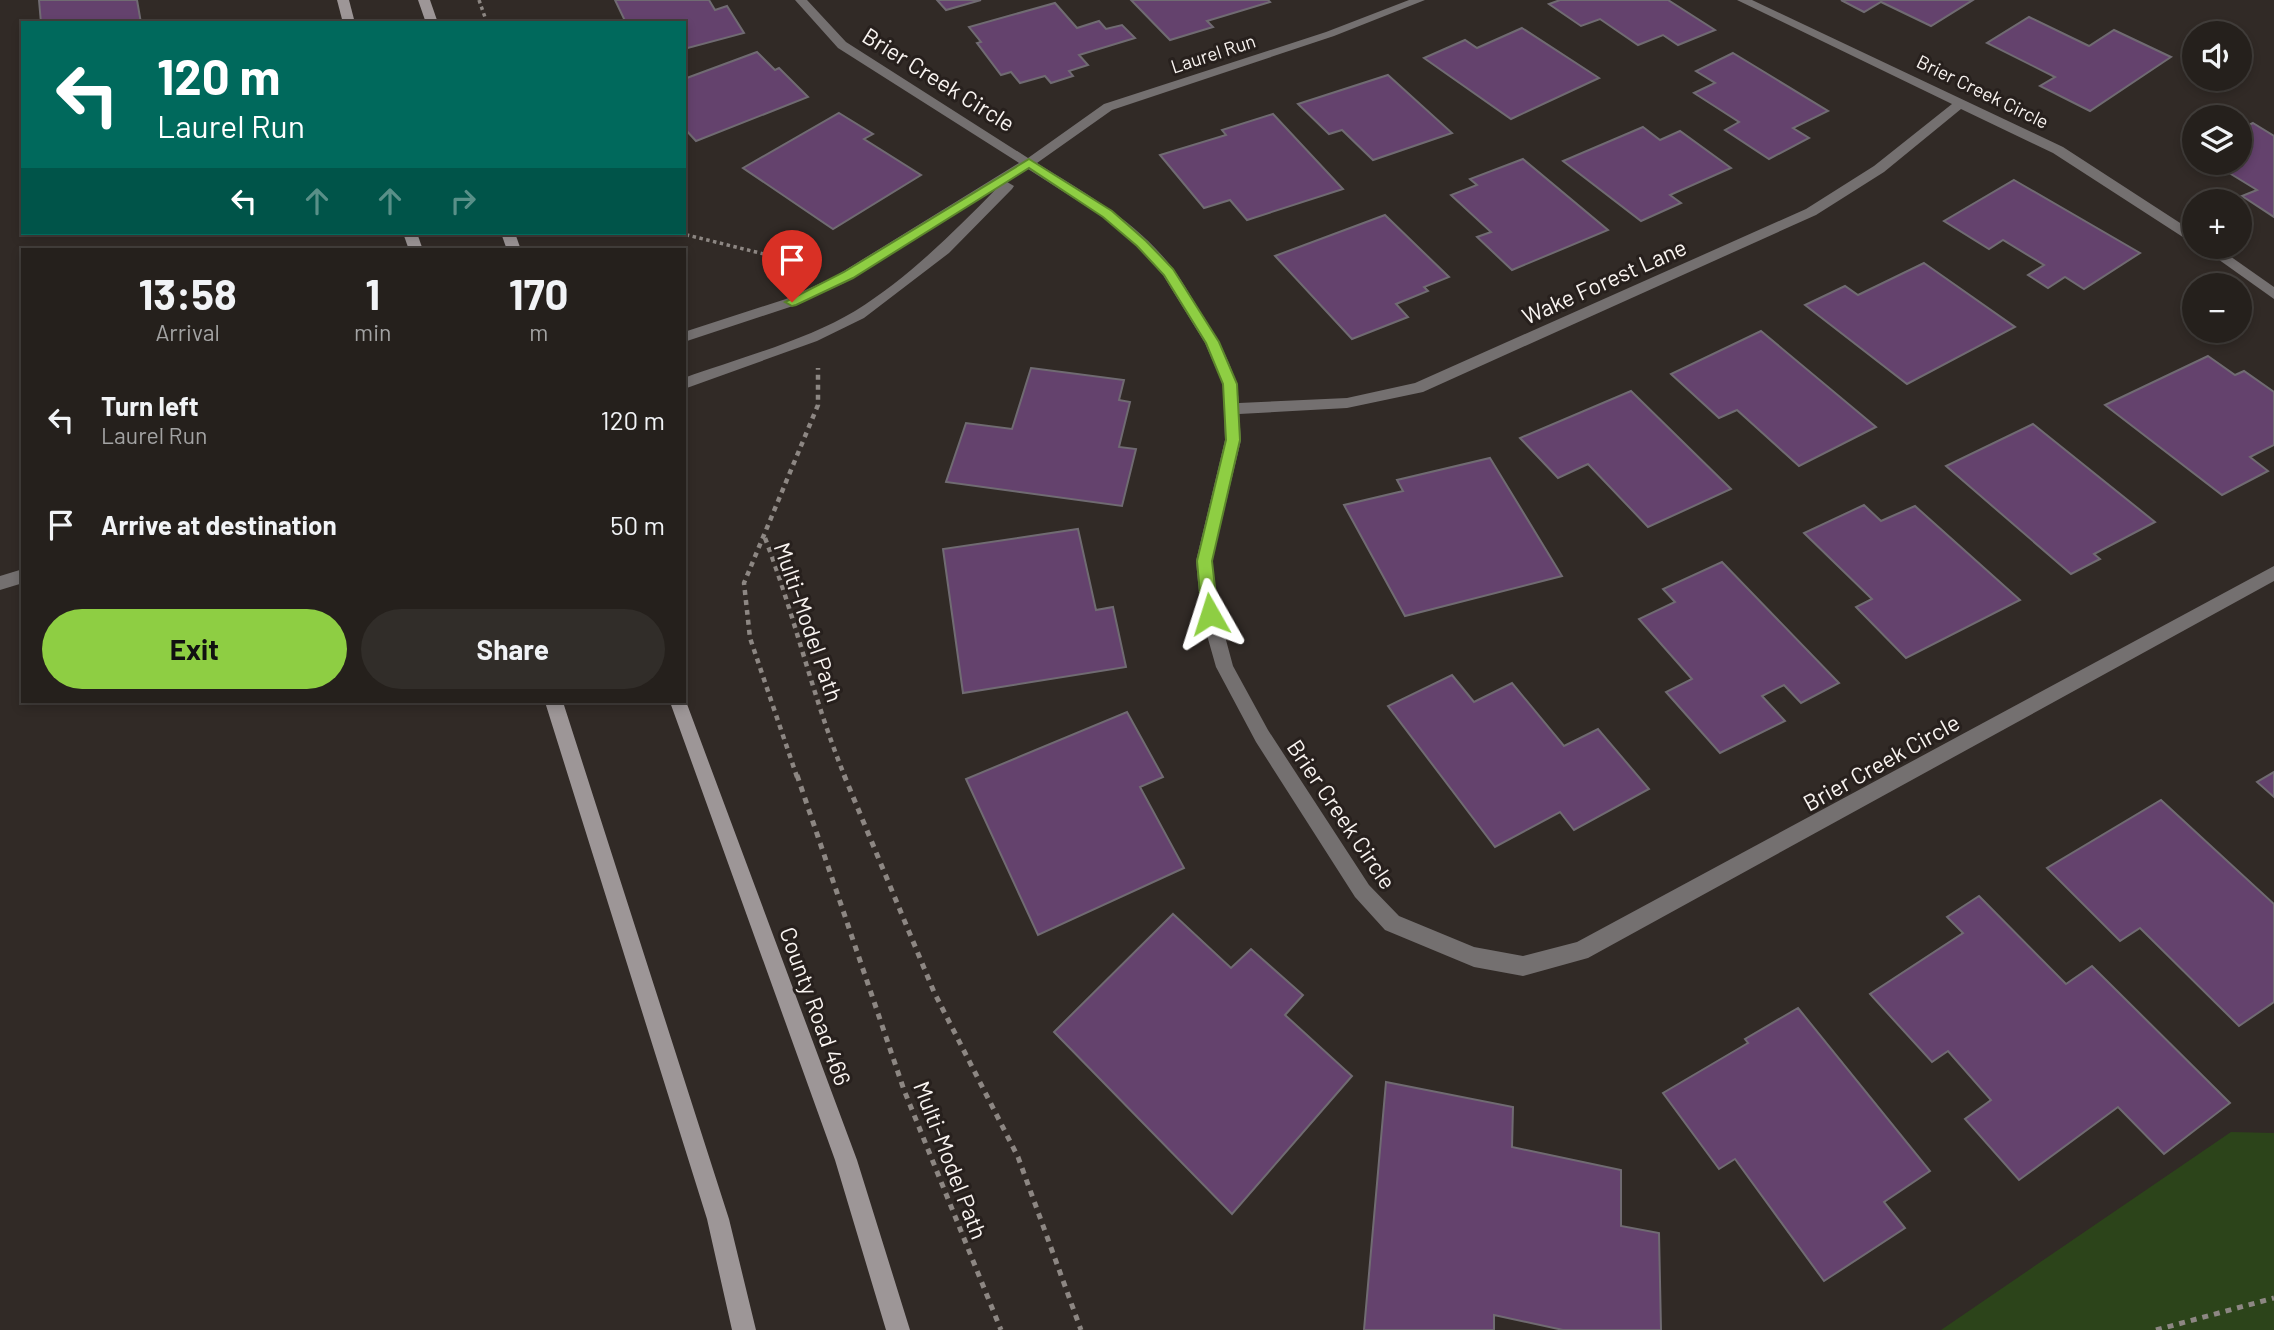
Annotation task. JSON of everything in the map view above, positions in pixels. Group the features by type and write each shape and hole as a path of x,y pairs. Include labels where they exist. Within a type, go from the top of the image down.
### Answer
{"main road":[{"path":"343,0 348,21"},
{"path":"424,0 431,21"},
{"path":"554,703 718,1219 744,1330"},
{"name":"County Road 466","path":"679,703 846,1160 898,1330"}],"street":[{"name":"Brier Creek Circle","path":"801,0 842,45 1108,214 1142,243 1168,272 1212,342 1230,384 1233,440 1204,561 1210,614 1225,667 1262,736 1362,891 1392,923 1474,957 1523,966 1581,951 2274,573"},
{"name":"Laurel Run","path":"686,336 792,302 839,281 1029,163 1108,107 1317,38 1419,0"},
{"name":"Brier Creek Circle","path":"1742,0 2058,150 2182,230"},
{"name":"Wake Forest Lane","path":"1231,409 1347,403 1418,388 1811,212 1879,169 1961,103"},
{"name":"Laurel Run","path":"686,383 812,338 859,315 944,250 1029,163"},
{"path":"2225,259 2274,294"},
{"path":"0,583 21,577"}],"path":[{"path":"479,0 486,21"},
{"name":"Multi-Model Path","path":"1001,1330 904,1090 750,638 744,583 765,537 784,587 825,728 934,992 1018,1157 1081,1330"},
{"path":"2156,1330 2274,1298"}],"green space":[{"path":"2231,1132 2274,1133 2274,1330 1941,1330"}],"building":[{"path":"39,0 137,0 141,21 41,21"},
{"path":"615,0 709,0 715,10 727,6 744,33 686,48 686,21 625,21"},
{"path":"937,0 981,0 946,10"},
{"path":"1131,0 1270,2 1207,21 1213,27 1170,40"},
{"path":"1560,0 1668,0 1715,30 1678,45 1663,35 1638,45 1600,19 1581,26 1549,4"},
{"path":"1841,0 1973,0 1931,26 1881,2 1864,12"},
{"path":"1055,3 1077,28 1099,21 1106,29 1122,25 1135,38 1079,55 1088,65 1069,71 1073,76 1051,83 1045,76 1020,83 1011,72 1001,75 977,43 981,42 969,27"},
{"path":"2029,17 2089,46 2114,30 2171,57 2090,111 2040,86 2055,77 1987,43"},
{"path":"1522,28 1599,78 1511,119 1424,58 1465,40 1477,48"},
{"path":"757,52 775,70 779,68 808,97 696,141 686,130 686,78"},
{"path":"1733,53 1828,111 1793,128 1809,138 1769,159 1725,130 1739,122 1694,93 1715,83 1696,71"},
{"path":"1388,75 1452,133 1373,160 1342,130 1329,134 1298,104"},
{"path":"839,113 873,134 864,139 921,175 833,229 743,168"},
{"path":"1273,114 1343,189 1247,220 1230,200 1204,208 1160,155 1226,135 1222,130"},
{"path":"2252,123 2274,136 2274,217 2252,203 2252,192 2257,190 2233,175 2252,175"},
{"path":"1643,127 1660,140 1680,131 1731,168 1670,195 1681,203 1641,221 1563,161"},
{"path":"1523,159 1608,230 1512,270 1477,237 1491,232 1451,195 1477,185 1470,179"},
{"path":"2014,180 2140,253 2084,289 2065,277 2048,288 2028,275 2044,265 2003,240 1989,249 1944,221"},
{"path":"1385,215 1449,277 1424,287 1428,291 1396,304 1408,317 1352,339 1275,256"},
{"path":"1924,263 2015,327 1907,384 1805,305 1845,286 1858,295"},
{"path":"1761,331 1876,427 1799,466 1737,410 1719,418 1671,374"},
{"path":"2208,356 2235,375 2244,371 2274,392 2274,445 2250,457 2268,471 2222,495 2105,405"},
{"path":"1031,368 1124,380 1119,400 1130,402 1119,447 1136,449 1122,506 946,482 966,423 1012,429"},
{"path":"1631,391 1731,489 1648,527 1588,464 1558,478 1520,438"},
{"path":"2033,424 2155,522 2094,554 2100,559 2071,574 1946,466"},
{"path":"1490,458 1562,576 1405,616 1344,505 1403,491 1397,480"},
{"path":"1864,505 1881,521 1915,506 2020,600 1906,658 1856,607 1872,599 1804,533"},
{"path":"1078,529 1096,610 1113,607 1126,667 963,693 943,549"},
{"path":"1722,562 1839,683 1801,703 1784,685 1762,696 1785,721 1720,753 1666,692 1692,679 1639,619 1675,602 1663,589"},
{"path":"1452,675 1474,702 1512,683 1564,746 1598,729 1649,789 1574,830 1560,812 1495,847 1388,706"},
{"path":"1127,712 1163,777 1140,787 1184,868 1038,935 966,779"},
{"path":"2274,772 2274,797 2257,782"},
{"path":"2161,800 2274,904 2274,1002 2239,1026 2140,928 2120,941 2047,868"},
{"path":"1979,896 2066,984 2092,966 2230,1103 2164,1154 2118,1107 2019,1180 1965,1119 1991,1100 1948,1051 1932,1062 1870,994 1963,933 1947,917"},
{"path":"1173,914 1231,968 1251,949 1303,995 1285,1015 1352,1076 1232,1214 1054,1032"},
{"path":"1798,1008 1930,1171 1884,1202 1905,1228 1824,1281 1735,1159 1719,1169 1663,1093 1748,1043 1745,1039"},
{"path":"1386,1082 1513,1107 1512,1147 1621,1170 1621,1226 1659,1233 1661,1330 1563,1330 1494,1315 1494,1330 1364,1330"}],"route":[{"path":"792,302 839,281 1029,163 1108,214 1142,243 1168,272 1212,342 1230,384 1233,440 1204,561 1210,614"}]}
